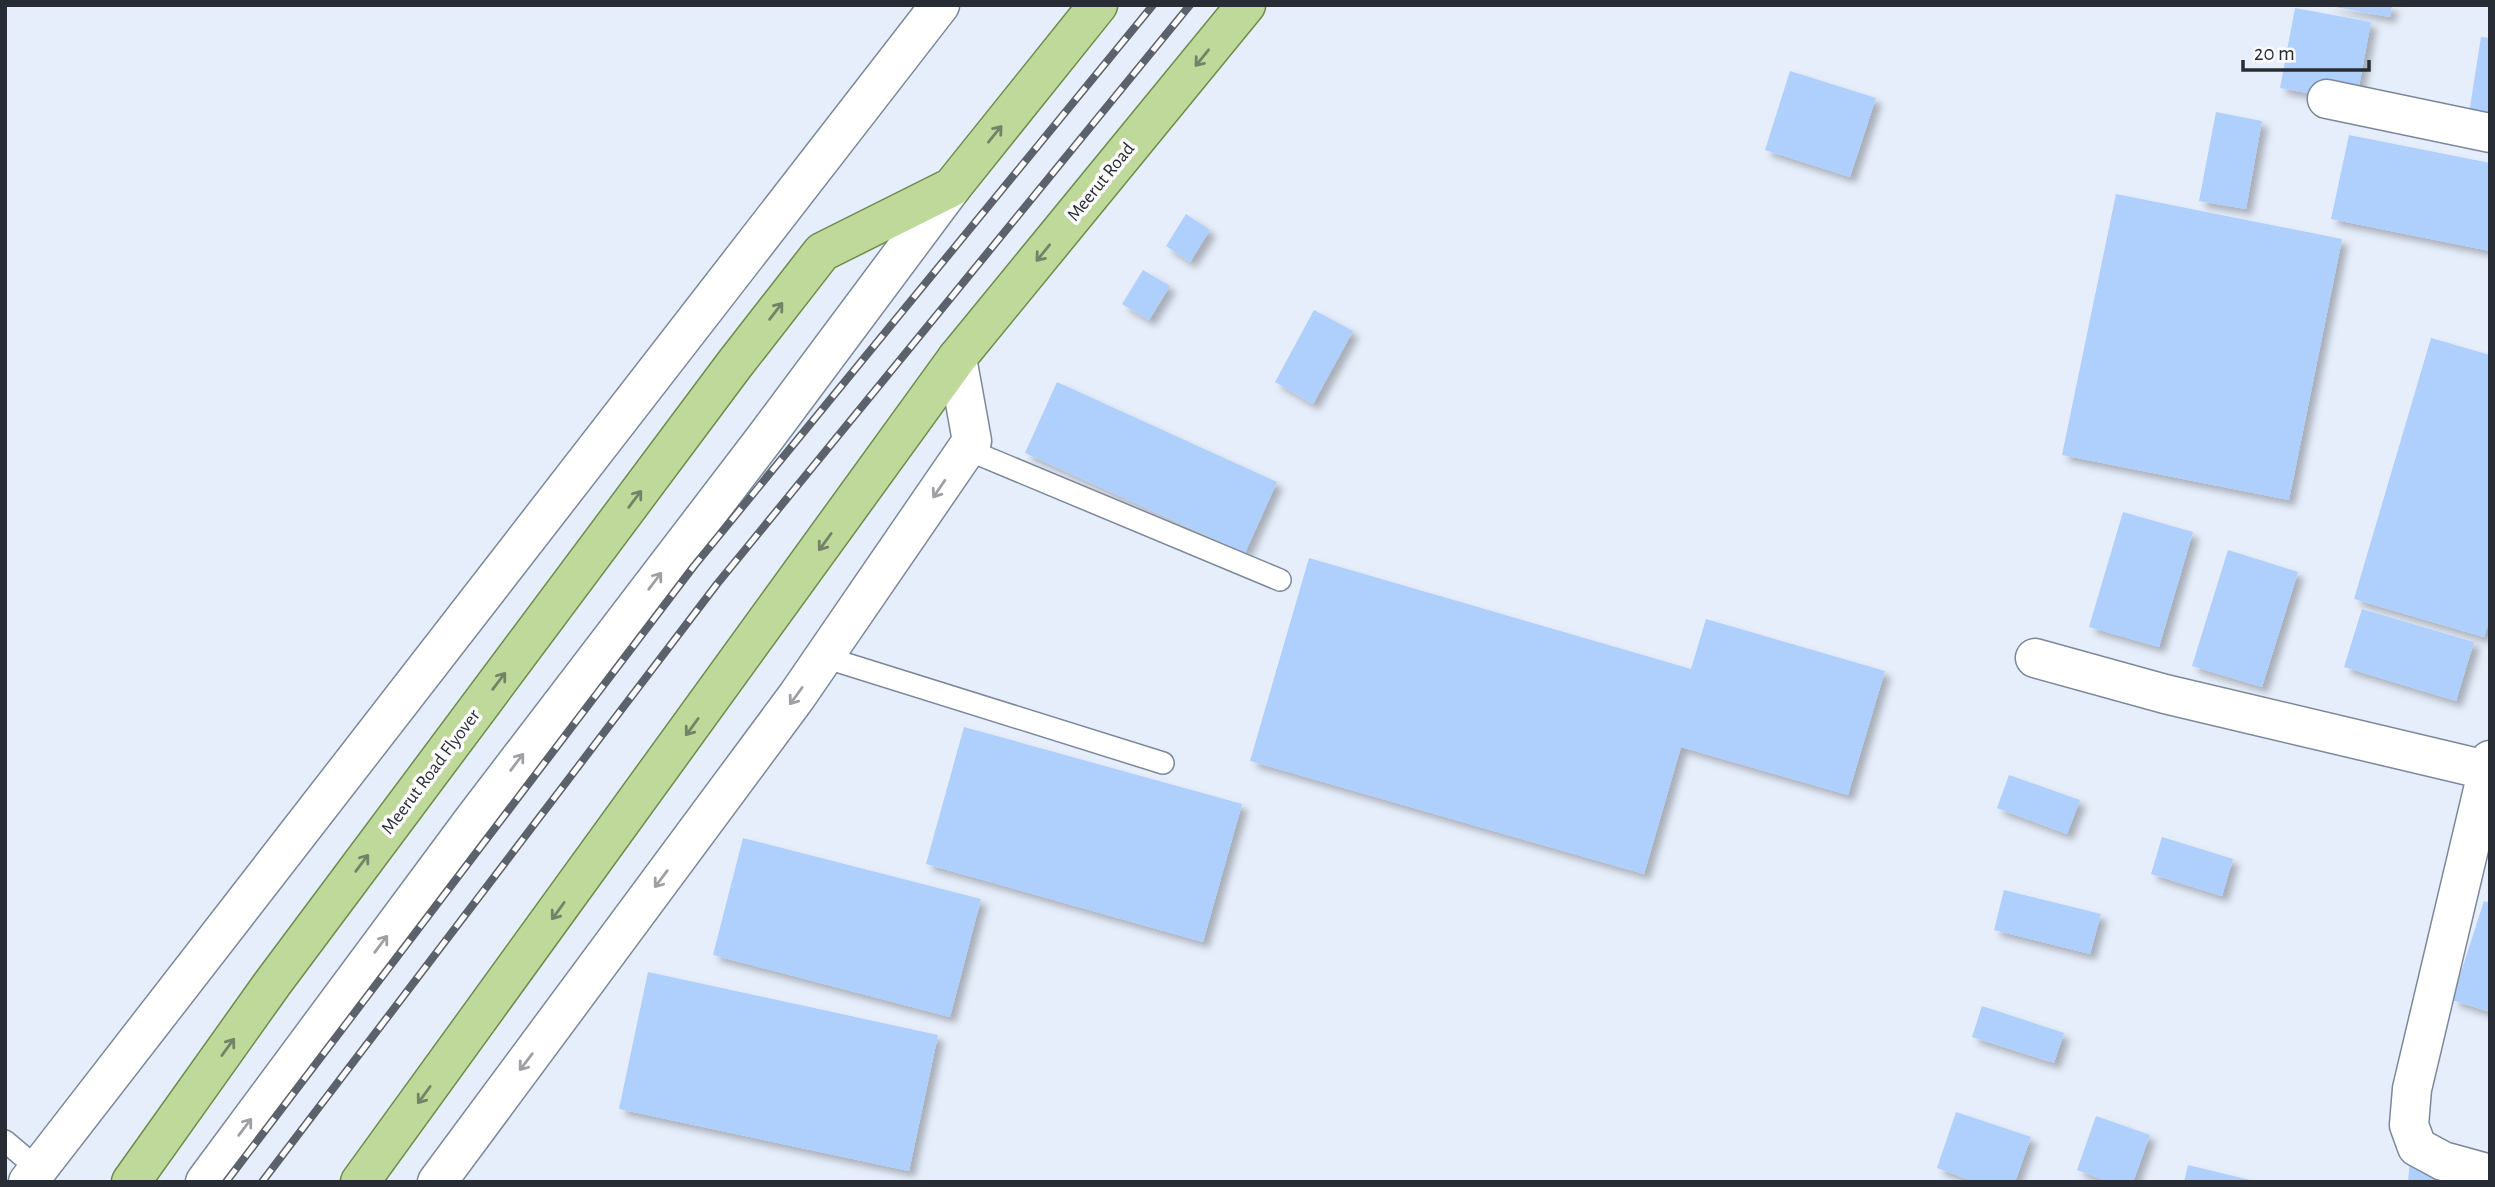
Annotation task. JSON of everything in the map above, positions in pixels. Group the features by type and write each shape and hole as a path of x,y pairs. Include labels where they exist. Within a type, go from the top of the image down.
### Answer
{"main road":[{"path":"952,187 1098,5"},
{"name":"Meerut Road","path":"360,1182 957,358 1246,5"},
{"name":"Meerut Road Flyover","path":"131,1182 281,973 734,365 822,252 952,187"}],"street":[{"path":"33,1175 940,5"},
{"path":"2327,99 2490,133"},
{"path":"205,1182 474,819 765,438 952,187"},
{"path":"437,1182 824,657 972,441 957,358"},
{"path":"2035,658 2165,694 2488,765 2412,1089 2409,1125 2417,1147 2443,1161 2490,1174"}],"lane":[{"path":"966,449 1280,580"},
{"path":"824,657 1163,763"},
{"path":"5,1141 33,1175"}],"building":[{"path":"2325,5 2392,5 2390,17"},
{"path":"2295,8 2371,22 2356,102 2280,88"},
{"path":"2481,37 2490,38 2490,123 2468,120"},
{"path":"1790,71 1876,98 1850,177 1765,150"},
{"path":"2216,112 2262,121 2246,209 2199,201"},
{"path":"2349,135 2490,163 2490,251 2331,219"},
{"path":"2116,194 2342,239 2289,500 2062,455"},
{"path":"1186,214 1210,230 1190,262 1166,246"},
{"path":"1143,270 1170,286 1149,320 1122,304"},
{"path":"1314,310 1353,331 1313,404 1275,382"},
{"path":"2431,338 2490,355 2490,618 2484,637 2354,599"},
{"path":"1057,382 1277,482 1245,553 1025,453"},
{"path":"2123,512 2193,532 2159,647 2089,627"},
{"path":"2228,550 2298,572 2262,687 2192,666"},
{"path":"1309,558 1691,669 1706,619 1885,671 1848,795 1681,747 1644,874 1250,761"},
{"path":"2362,609 2474,642 2456,701 2344,667"},
{"path":"964,727 1242,804 1203,942 926,864"},
{"path":"2009,775 2080,800 2067,834 1997,808"},
{"path":"2162,837 2233,859 2222,896 2151,874"},
{"path":"743,838 981,899 950,1017 713,955"},
{"path":"2004,890 2101,914 2090,954 1994,930"},
{"path":"2484,901 2490,903 2490,1012 2452,1000"},
{"path":"648,972 938,1035 909,1171 619,1109"},
{"path":"1982,1006 2064,1033 2054,1063 1972,1037"},
{"path":"1956,1112 2031,1137 2015,1182 1975,1182 1937,1168"},
{"path":"2096,1116 2150,1135 2133,1182 2109,1182 2077,1170"},
{"path":"2410,1160 2467,1182 2408,1182"},
{"path":"2188,1165 2254,1181 2254,1182 2184,1182"}],"railway":[{"path":"226,1182 694,566 1153,5"},
{"path":"262,1182 717,584 1190,5"}]}
